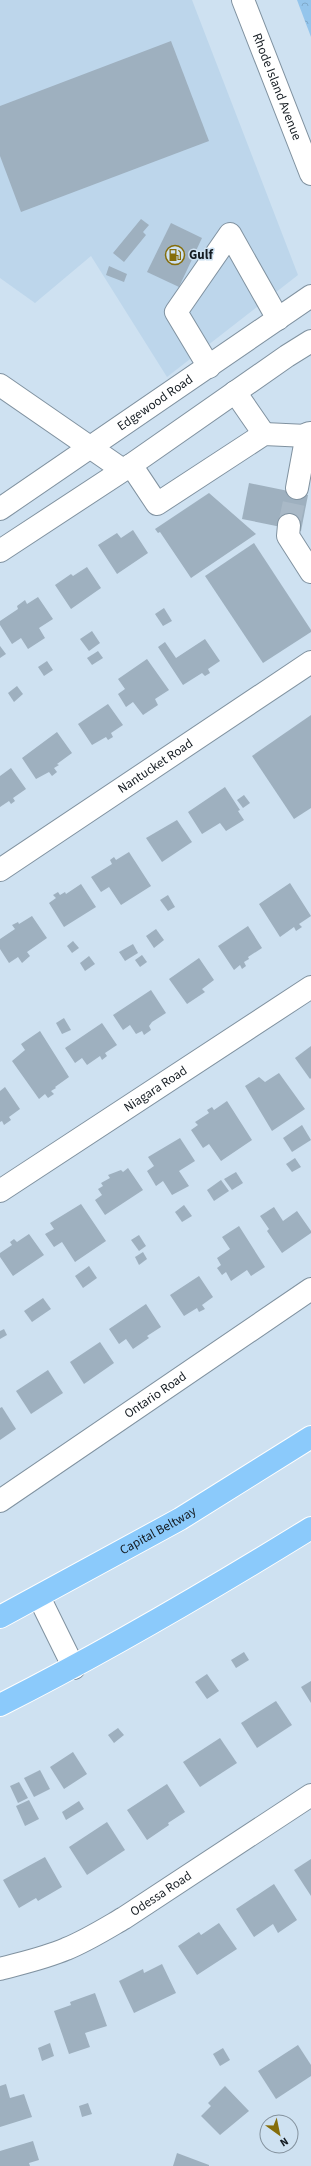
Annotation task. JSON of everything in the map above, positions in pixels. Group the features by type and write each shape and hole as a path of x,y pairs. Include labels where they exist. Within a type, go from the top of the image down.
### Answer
{"highway":[{"name":"Capital Beltway","path":"0,1617 180,1519 311,1437"},
{"path":"0,1705 74,1668 221,1584 311,1528"}],"street":[{"name":"Rhode Island Avenue","path":"243,0 311,174"},
{"path":"209,367 176,312 230,234 278,319"},
{"name":"Edgewood Road","path":"0,509 90,449 311,296"},
{"path":"0,552 127,468 311,341"},
{"path":"0,385 90,449 127,468 157,504 264,434 310,438 297,488"},
{"path":"235,392 264,434"},
{"path":"289,525 288,536 311,572"},
{"name":"Nantucket Road","path":"0,870 311,662"},
{"name":"Niagara Road","path":"0,1191 311,987"},
{"name":"Ontario Road","path":"0,1501 311,1289"},
{"path":"39,1597 74,1668"},
{"name":"Odessa Road","path":"0,1969 29,1962 66,1949 94,1935 124,1918 311,1795"}],"shaded area":[{"path":"0,0 192,0 298,275 167,377 91,256 35,303 0,278"}],"green space":[{"path":"297,0 311,0 311,37"}],"building":[{"path":"171,41 209,141 21,212 0,156 0,106"},
{"path":"141,219 149,225 143,232 146,235 124,262 113,253"},
{"name":"Gulf","path":"171,223 202,238 179,287 147,272"},
{"path":"109,266 127,274 124,282 106,275"},
{"path":"249,483 308,495 301,531 242,519"},
{"path":"209,493 256,534 191,578 160,532 158,533 155,529"},
{"path":"133,530 148,553 117,574 98,545 117,533 121,538"},
{"path":"254,543 311,630 311,632 263,663 205,576"},
{"path":"87,567 101,588 71,609 55,585 71,574 73,576"},
{"path":"38,597 53,619 39,628 45,638 28,649 21,638 12,644 0,625 0,621 18,609 17,606 25,600 27,604"},
{"path":"164,608 172,621 163,626 155,614"},
{"path":"92,631 100,643 89,651 80,639"},
{"path":"205,639 220,661 208,669 210,673 205,676 202,673 183,685 158,647 165,642 176,658"},
{"path":"0,646 6,654 0,658"},
{"path":"98,651 103,658 92,665 87,658"},
{"path":"147,659 169,690 155,699 158,705 143,715 133,702 126,707 118,694 125,689 118,679"},
{"path":"47,661 53,670 44,676 38,667"},
{"path":"17,686 23,694 14,702 8,693"},
{"path":"108,704 123,725 111,733 113,737 108,740 106,737 92,745 78,724"},
{"path":"311,715 311,808 294,819 252,756"},
{"path":"57,732 72,753 57,764 59,765 54,768 57,772 52,776 49,772 36,779 22,758"},
{"path":"11,768 26,789 13,798 15,801 11,804 9,801 0,807 0,776"},
{"path":"225,787 240,810 238,811 244,820 226,831 220,823 202,834 188,812"},
{"path":"244,795 250,803 243,808 237,800"},
{"path":"177,820 192,842 162,862 146,838"},
{"path":"129,852 151,886 121,905 109,887 101,892 91,877 112,864 110,860 114,857 116,860"},
{"path":"290,883 311,916 299,924 302,927 296,931 294,927 280,937 259,904"},
{"path":"81,884 96,907 64,927 49,903 56,898 53,895 58,892 60,895 65,892 66,894"},
{"path":"168,895 175,907 168,911 160,900"},
{"path":"32,916 47,938 27,952 30,956 22,963 18,957 9,963 0,949 0,939 15,929 12,925 18,922 19,924"},
{"path":"248,926 262,948 248,957 249,959 244,962 246,966 242,969 240,965 234,970 218,946"},
{"path":"156,929 164,940 154,948 146,936"},
{"path":"73,941 79,948 72,953 67,946"},
{"path":"133,944 138,953 125,961 119,952"},
{"path":"142,955 147,962 140,967 135,960"},
{"path":"89,956 95,964 85,971 80,963"},
{"path":"199,958 214,980 202,989 205,992 187,1004 169,979"},
{"path":"151,990 166,1013 152,1022 149,1026 151,1030 144,1035 142,1031 136,1034 130,1025 123,1030 113,1015"},
{"path":"64,1018 71,1030 62,1034 56,1023"},
{"path":"102,1023 117,1045 105,1053 107,1056 102,1060 100,1056 87,1065 82,1058 75,1063 65,1048"},
{"path":"40,1031 69,1077 51,1091 54,1094 48,1098 45,1094 39,1099 12,1061 25,1050 21,1044"},
{"path":"311,1046 311,1078 310,1079 295,1058"},
{"path":"279,1073 305,1109 272,1131 245,1086 259,1077 265,1082"},
{"path":"5,1087 20,1109 9,1117 11,1120 4,1125 2,1121 0,1122 0,1091"},
{"path":"227,1101 252,1140 221,1161 209,1144 203,1148 191,1130 198,1125 195,1122 209,1113 207,1110 212,1107 214,1110"},
{"path":"302,1125 311,1140 292,1152 283,1138"},
{"path":"180,1138 195,1161 179,1171 189,1186 172,1195 163,1181 156,1186 147,1171 154,1166 148,1157"},
{"path":"295,1158 301,1167 292,1172 286,1164"},
{"path":"128,1168 143,1190 105,1215 95,1200 102,1195 98,1189 103,1186 101,1183 110,1178 108,1175 121,1170 123,1172"},
{"path":"236,1172 243,1183 232,1190 224,1179"},
{"path":"221,1180 229,1191 214,1201 207,1190"},
{"path":"81,1204 106,1241 75,1262 62,1242 54,1247 45,1234 54,1229 50,1223"},
{"path":"184,1205 192,1216 182,1222 175,1212"},
{"path":"274,1207 283,1221 297,1211 311,1231 311,1233 282,1253 267,1231 269,1229 260,1216"},
{"path":"239,1226 265,1267 251,1276 247,1270 231,1281 226,1272 222,1275 217,1268 221,1265 217,1258 230,1249 222,1237"},
{"path":"29,1234 44,1255 13,1276 0,1257 0,1253 12,1245 10,1242 14,1239 17,1242"},
{"path":"139,1235 146,1246 139,1251 131,1240"},
{"path":"143,1252 147,1259 139,1265 135,1257"},
{"path":"89,1266 97,1278 83,1288 75,1276"},
{"path":"199,1276 213,1297 202,1305 205,1309 199,1312 197,1308 184,1316 170,1295"},
{"path":"43,1298 51,1309 32,1322 24,1311"},
{"path":"146,1304 161,1327 147,1336 149,1338 133,1349 126,1339 119,1344 109,1329"},
{"path":"4,1329 7,1335 0,1339 0,1331"},
{"path":"100,1342 114,1363 84,1384 70,1362"},
{"path":"48,1370 63,1393 31,1414 16,1391"},
{"path":"2,1407 16,1429 0,1440 0,1408"},
{"path":"244,1652 249,1660 236,1668 231,1660"},
{"path":"207,1674 219,1691 207,1699 195,1682"},
{"path":"311,1681 311,1703 301,1687"},
{"path":"276,1701 292,1725 257,1748 241,1723"},
{"path":"118,1728 124,1735 114,1743 108,1735"},
{"path":"220,1738 237,1763 200,1787 183,1762"},
{"path":"73,1752 87,1774 64,1789 50,1767"},
{"path":"40,1770 50,1789 34,1797 24,1778"},
{"path":"19,1782 28,1798 18,1803 10,1786"},
{"path":"167,1784 185,1812 168,1823 169,1825 147,1840 127,1810"},
{"path":"29,1800 39,1819 25,1826 16,1806"},
{"path":"79,1801 84,1809 66,1820 62,1812"},
{"path":"107,1822 125,1850 87,1875 69,1847"},
{"path":"45,1857 62,1887 38,1901 36,1898 19,1908 3,1880"},
{"path":"311,1859 311,1896 294,1870"},
{"path":"274,1884 297,1920 278,1933 273,1924 254,1937 236,1909"},
{"path":"219,1923 237,1949 197,1975 178,1946 199,1932 201,1935"},
{"path":"162,1964 176,1993 134,2013 119,1981 143,1969 144,1973"},
{"path":"95,1993 107,2026 85,2033 90,2047 69,2054 54,2011 71,2005 70,2002"},
{"path":"50,2043 54,2056 42,2061 38,2048"},
{"path":"298,2045 311,2065 311,2076 276,2099 258,2071"},
{"path":"223,2048 230,2060 220,2066 213,2054"},
{"path":"6,2084 10,2098 24,2094 32,2117 0,2127 0,2086"},
{"path":"225,2086 249,2111 220,2135 201,2116 211,2106 208,2103"},
{"path":"88,2103 92,2114 82,2117 79,2106"},
{"path":"33,2141 39,2160 29,2163 30,2166 0,2166 0,2151"},
{"path":"177,2153 209,2165 209,2166 173,2166"}],"tunnel":[{"path":"289,525 297,488"}],"place":[{"name":"Gulf","path":"175,255"}]}
